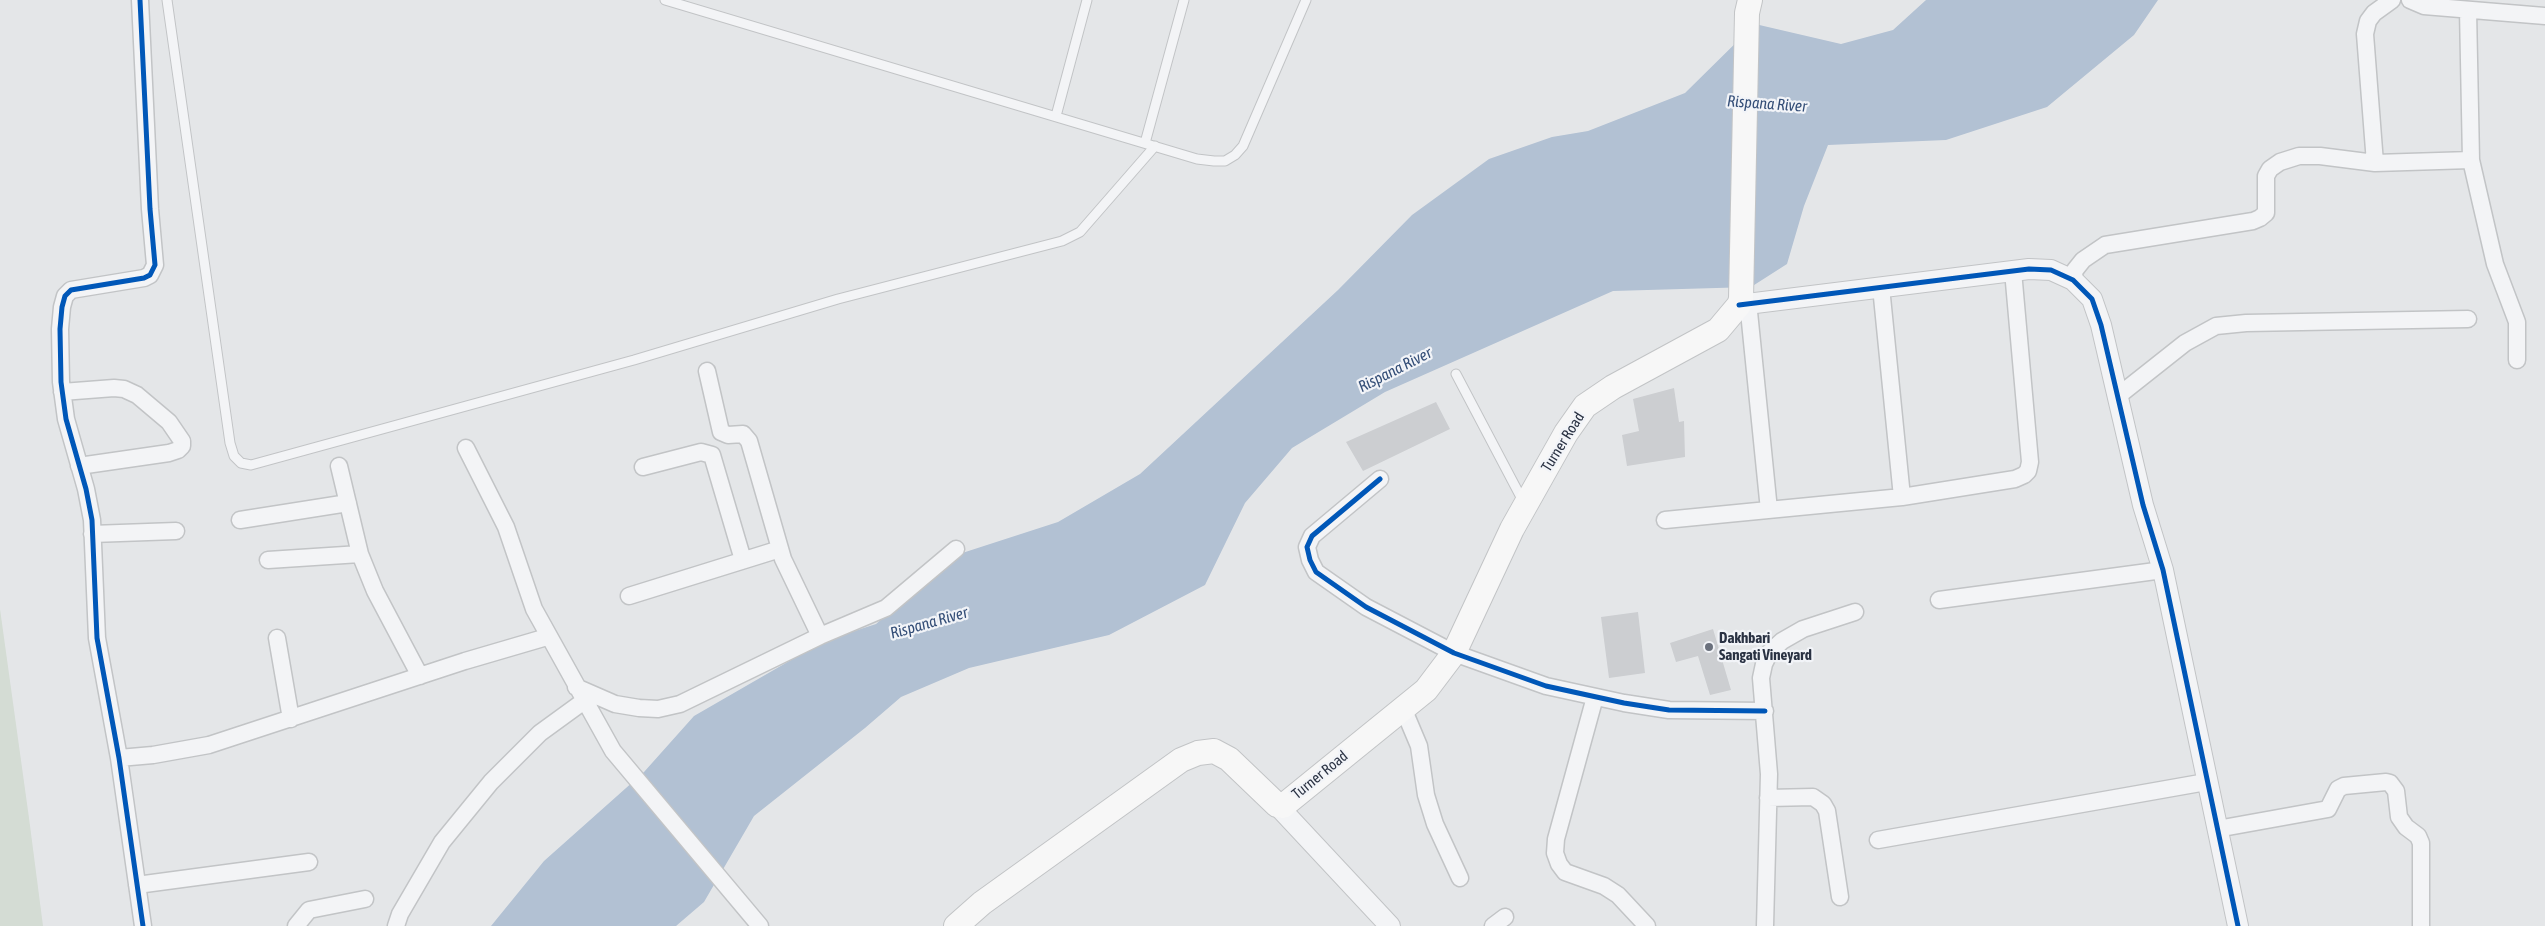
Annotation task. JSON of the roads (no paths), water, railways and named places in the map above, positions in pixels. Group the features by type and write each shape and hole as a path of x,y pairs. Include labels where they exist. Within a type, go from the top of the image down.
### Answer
{"main road":[{"path":"1743,302 1749,6"},
{"name":"Turner Road","path":"1278,805 1283,806 1426,690 1454,653 1525,506 1566,433 1585,406 1612,387 1718,330 1743,302"},
{"path":"956,926 982,903 1182,760 1198,753 1214,751 1229,759 1278,805"}],"street":[{"path":"140,0 150,209 155,265 150,275 144,278 79,287 65,296 60,330 62,392 66,419 86,489 92,534 98,638 120,758 143,926"},
{"path":"2375,163 2365,34 2368,21 2374,13 2392,0"},
{"path":"2410,0 2424,6 2545,16"},
{"path":"2468,10 2471,160 2495,264 2517,322 2517,360"},
{"path":"2073,280 2075,270 2083,260 2105,244 2253,222 2266,213 2266,176 2270,169 2280,162 2299,156 2320,156 2375,163 2471,160"},
{"path":"1769,510 1743,302 2029,269 2051,270 2073,280 2092,298 2118,396 2143,505 2163,570 2206,782 2238,926"},
{"path":"1665,520 1902,497 2015,479 2028,471 2030,462 2013,271"},
{"path":"1881,287 1902,497"},
{"path":"2118,396 2185,342 2216,326 2246,323 2468,319"},
{"path":"706,371 721,432 728,436 743,434 750,441 780,549 820,636"},
{"path":"62,392 124,389 137,395 169,422 182,442 182,446 178,450 169,453 79,466"},
{"path":"466,448 506,527 534,609 547,637 613,751 760,926"},
{"path":"643,467 701,452 712,455 743,560"},
{"path":"339,466 360,554 375,591 420,676"},
{"path":"1380,479 1312,536 1307,547 1310,560 1316,572 1330,584 1366,607 1454,653 1501,669 1520,678 1595,697 1669,710 1765,711"},
{"path":"240,520 348,503"},
{"path":"92,534 176,531"},
{"path":"629,596 780,549"},
{"path":"576,687 615,704 639,708 658,709 680,704 820,636 886,608 956,549"},
{"path":"268,560 360,554"},
{"path":"1939,600 2163,570"},
{"path":"1765,926 1768,798 1765,711 1761,678 1764,664 1770,652 1782,641 1803,630 1855,612"},
{"path":"120,758 153,755 209,745 420,676 547,637"},
{"path":"277,638 292,719"},
{"path":"1595,697 1556,839 1555,853 1558,864 1565,872 1604,886 1618,895 1647,926"},
{"path":"396,926 400,914 442,842 491,782 540,733 584,701"},
{"path":"1403,708 1419,746 1426,795 1435,824 1460,878"},
{"path":"1878,840 2206,782"},
{"path":"2216,829 2328,809 2338,789 2344,786 2390,783 2396,791 2399,817 2406,827 2418,836 2421,843 2421,926"},
{"path":"1768,798 1813,797 1823,804 1827,810 1840,897"},
{"path":"1278,805 1390,926"},
{"path":"137,885 309,862"},
{"path":"296,926 309,910 365,899"}],"lane":[{"path":"167,0 230,443 234,456 241,463 251,465 634,360 838,299 1062,241 1080,232 1155,146"},
{"path":"665,0 1155,146 1214,161 1225,161 1236,155 1247,137 1306,0"},
{"path":"1056,116 1087,0"},
{"path":"1145,143 1184,0"},
{"path":"1456,374 1525,506"}],"water":[{"name":"Rispana River","path":"1926,0 2158,0 2134,35 2047,107 1946,140 1828,145 1804,206 1787,264 1751,287 1613,291 1385,392 1292,448 1245,503 1205,585 1109,635 969,668 901,697 754,816 704,902 676,926 491,926 544,861 644,772 694,716 824,641 876,624 953,556 1058,522 1140,474 1338,290 1412,215 1489,159 1552,137 1588,131 1685,93 1755,24 1841,44 1893,30"}],"place":[{"name":"Dakhbari Sangati Vineyard","path":"1709,647"}]}
